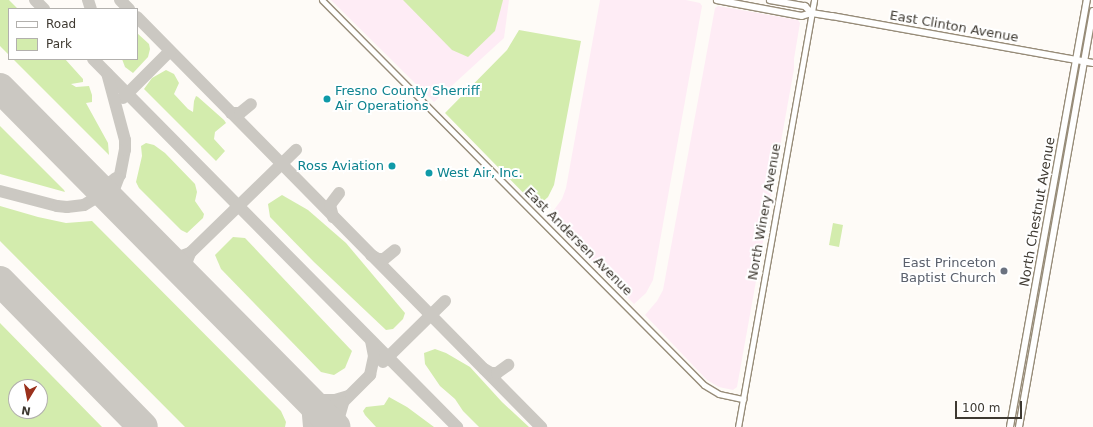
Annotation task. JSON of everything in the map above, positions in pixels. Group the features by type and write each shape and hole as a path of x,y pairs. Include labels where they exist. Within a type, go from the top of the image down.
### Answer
{"main road":[{"path":"717,0 802,16 812,13 805,6 770,0"},
{"name":"North Chestnut Avenue","path":"1010,427 1087,0"},
{"name":"North Chestnut Avenue","path":"1019,427 1093,12"},
{"name":"East Clinton Avenue","path":"812,13 1093,63"}],"street":[{"name":"East Andersen Avenue","path":"322,0 704,386 719,394 743,398"},
{"name":"North Winery Avenue","path":"738,427 814,0"}],"shaded area":[{"path":"331,0 509,0 504,38 434,102"},
{"path":"600,0 686,0 700,3 702,6 653,280 646,293 634,304 548,218 562,199 566,188"},
{"path":"718,6 798,20 800,23 794,59 794,69 737,387 733,390 719,387 707,380 645,315 657,301 663,290 715,8"}],"green space":[{"path":"0,0 9,0 17,8 8,8 8,54 0,46"},
{"path":"403,0 503,0 495,31 468,57 452,50"},
{"path":"519,30 581,41 554,185 548,197 537,207 445,113 507,50"},
{"path":"138,34 149,44 150,49 148,57 133,73 125,67 122,60 138,60"},
{"path":"14,60 66,60 83,79 83,82 71,84 76,87 89,86 92,95 92,102 86,103 108,143 109,155"},
{"path":"166,70 174,74 179,83 174,94 188,109 193,112 196,96 226,123 215,132 214,139 225,151 216,161 144,89 152,78"},
{"path":"0,126 64,190 65,192 0,174"},
{"path":"146,143 154,145 165,153 195,184 197,192 195,201 204,214 203,218 187,233 181,230 139,188 136,182 142,156 141,146"},
{"path":"282,195 308,210 346,243 405,313 403,319 393,329 386,330 314,262 270,217 268,204"},
{"path":"0,206 66,223 92,221 281,411 286,422 285,427 185,427 0,241"},
{"path":"833,223 843,225 839,247 829,245"},
{"path":"233,237 245,238 352,351 345,368 334,375 321,372 221,269 215,255"},
{"path":"0,323 102,427 0,427"},
{"path":"435,349 446,353 470,367 502,402 529,427 479,427 463,411 455,399 440,386 425,364 424,353"},
{"path":"389,397 407,407 434,427 376,427 363,411 366,407 384,405"}],"taxiway":[{"path":"35,0 43,8"},
{"path":"88,0 91,8"},
{"path":"120,0 128,8"},
{"path":"138,18 541,427"},
{"path":"123,98 170,51"},
{"path":"94,60 457,427"},
{"path":"0,191 57,206 67,207 84,205 104,193 120,175 125,150 125,140 107,73"},
{"path":"231,113 240,113 251,104"},
{"path":"163,253 173,257 179,257 190,253 296,150"},
{"path":"87,176 102,183 111,182 116,178"},
{"path":"117,206 113,192 118,179"},
{"path":"333,217 330,205 339,193"},
{"path":"371,255 378,259 384,259 395,250"},
{"path":"190,253 186,264 190,280"},
{"path":"383,362 445,301"},
{"path":"318,427 370,375 374,356 371,341"},
{"path":"484,369 491,373 497,373 508,365"},
{"path":"301,392 320,400 335,400 348,396"},
{"path":"301,392 307,404 309,427"},
{"path":"340,427 339,417 343,403"}],"runway":[{"path":"0,88 335,427"},
{"path":"0,281 143,427"}],"place":[{"name":"Fresno County Sherriff Air Operations","path":"327,99"},
{"name":"Ross Aviation","path":"392,166"},
{"name":"West Air, Inc.","path":"429,173"},
{"name":"East Princeton Baptist Church","path":"1004,271"}]}
